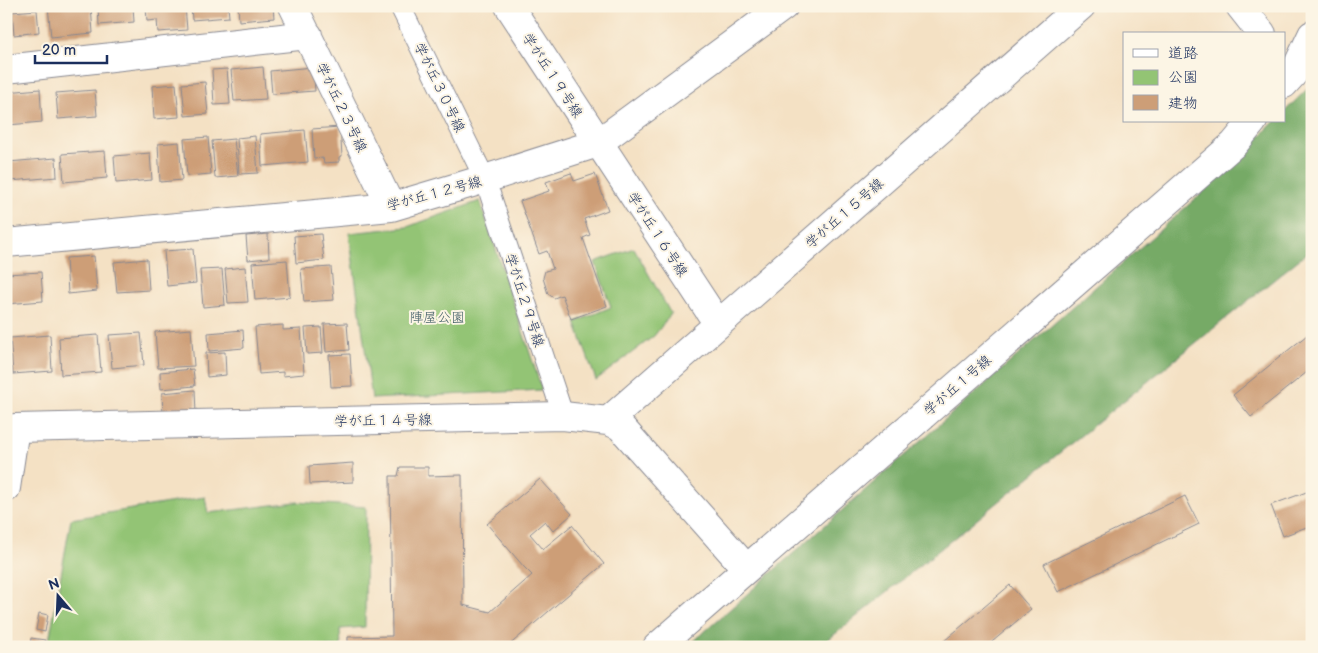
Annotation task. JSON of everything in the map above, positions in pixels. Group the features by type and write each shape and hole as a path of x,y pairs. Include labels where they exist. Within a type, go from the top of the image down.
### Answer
{"street":[{"name":"学が丘２３号線","path":"294,6 391,207"},
{"name":"学が丘３０号線","path":"400,6 479,167"},
{"name":"学が丘１９号線","path":"509,6 598,143"},
{"name":"学が丘１２号線","path":"6,243 391,207 494,177 598,143 784,6"},
{"name":"学が丘１５号線","path":"608,421 1081,6"},
{"path":"1240,6 1260,32"},
{"path":"6,69 308,35"},
{"path":"1287,72 1312,35"},
{"name":"学が丘１号線","path":"657,647 1234,144 1252,122"},
{"name":"学が丘１６号線","path":"598,143 718,324"},
{"name":"学が丘２９号線","path":"490,194 560,406"},
{"name":"学が丘１４号線","path":"6,488 11,428 553,416 608,421 620,426 746,568"}],"green space":[{"path":"1312,84 1312,249 819,647 687,647 1220,177 1274,122 1286,122 1286,110"},
{"name":"陣屋公園","path":"480,201 542,390 372,399 349,233 407,227"},
{"path":"634,248 671,314 654,336 596,380 575,322 611,307 595,262"},
{"path":"205,497 208,513 296,502 366,507 365,627 340,629 341,647 104,647 49,641 71,519"}],"building":[{"path":"48,6 91,6 93,33 51,37"},
{"path":"98,6 133,6 134,22 99,25"},
{"path":"146,6 185,6 187,30 158,32 157,20 147,21"},
{"path":"191,6 228,6 229,17 192,20"},
{"path":"238,6 273,6 274,18 239,21"},
{"path":"37,10 39,32 14,35 12,12"},
{"path":"263,67 266,99 234,101 231,70"},
{"path":"313,67 315,91 272,94 270,71"},
{"path":"227,69 230,104 214,105 212,70"},
{"path":"205,82 208,114 185,116 182,84"},
{"path":"176,84 179,117 154,119 152,86"},
{"path":"40,89 42,122 8,125 6,92"},
{"path":"95,90 97,116 58,119 56,93"},
{"path":"340,127 342,156 339,157 339,162 324,163 323,158 314,159 312,129"},
{"path":"305,130 308,162 262,166 260,134"},
{"path":"255,136 258,173 239,174 237,138"},
{"path":"208,137 211,174 187,176 184,139"},
{"path":"234,139 238,176 215,178 212,141"},
{"path":"179,142 182,180 160,182 158,144"},
{"path":"105,151 107,178 64,182 62,154"},
{"path":"150,153 152,180 116,183 114,156"},
{"path":"56,158 57,177 10,181 8,162"},
{"path":"571,173 574,181 595,174 608,210 584,219 590,235 583,238 607,306 571,319 562,295 554,298 548,294 543,278 545,271 553,269 547,251 539,254 520,201 549,191 546,182"},
{"path":"268,234 269,258 248,260 246,236"},
{"path":"321,234 324,260 296,263 294,236"},
{"path":"193,249 196,283 167,286 164,251"},
{"path":"94,256 97,291 68,294 66,258"},
{"path":"147,259 149,290 117,292 114,262"},
{"path":"287,260 290,297 255,300 252,263"},
{"path":"245,267 248,302 228,303 225,269"},
{"path":"331,267 334,300 304,302 301,269"},
{"path":"222,269 225,305 203,307 200,270"},
{"path":"41,272 43,301 6,304 6,274"},
{"path":"347,323 349,350 326,352 324,324"},
{"path":"283,325 283,330 301,329 304,374 283,376 283,372 259,374 255,327"},
{"path":"321,327 323,353 307,354 305,328"},
{"path":"191,329 194,366 158,368 155,332"},
{"path":"243,330 244,348 209,351 208,333"},
{"path":"1312,331 1312,368 1251,417 1233,395"},
{"path":"141,333 144,365 112,368 109,335"},
{"path":"50,335 52,371 13,374 10,338"},
{"path":"98,335 101,372 61,375 59,338"},
{"path":"225,352 226,375 207,377 206,353"},
{"path":"350,354 352,386 331,387 329,355"},
{"path":"193,369 195,386 161,389 160,372"},
{"path":"195,390 196,414 163,416 162,393"},
{"path":"353,463 353,482 310,484 309,466"},
{"path":"400,467 428,467 428,476 462,475 463,605 490,612 532,575 487,524 540,479 572,514 553,531 545,521 530,534 543,549 572,525 604,564 507,647 393,647 393,645 348,647 348,637 392,636 390,476 398,476"},
{"path":"1312,490 1312,525 1283,536 1271,505"},
{"path":"1185,496 1199,524 1058,592 1044,564"},
{"path":"1010,585 1031,609 986,647 937,647"},
{"path":"39,613 48,615 45,632 36,630"},
{"path":"31,638 45,640 44,647 30,647"}]}
